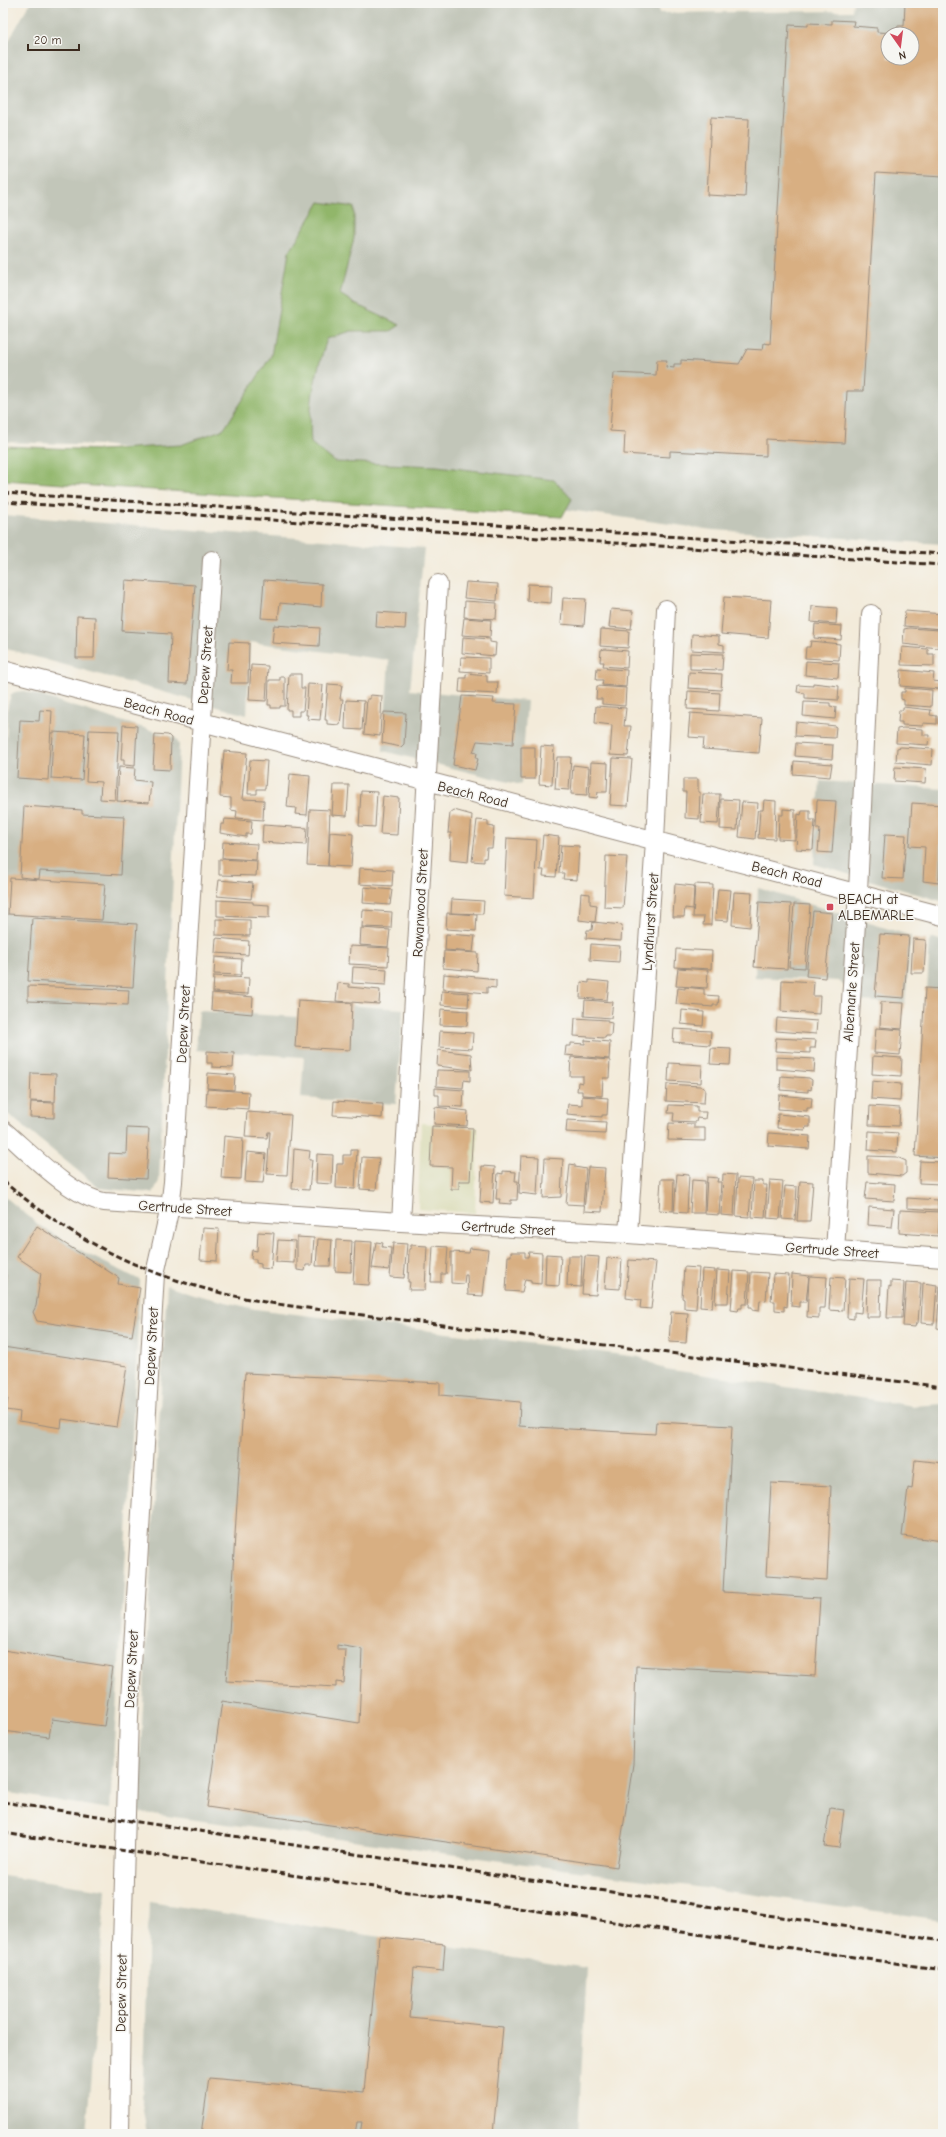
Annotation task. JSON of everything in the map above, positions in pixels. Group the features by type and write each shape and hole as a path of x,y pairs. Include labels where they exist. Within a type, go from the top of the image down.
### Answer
{"street":[{"name":"Depew Street","path":"119,2134 122,1944 129,1710 155,1274 170,1207 200,722 212,560"},
{"name":"Rowanwood Street","path":"401,1222 428,782 438,584"},
{"name":"Lyndhurst Street","path":"628,1234 655,841 666,609"},
{"name":"Albemarle Street","path":"835,1251 858,892 871,614"},
{"name":"Beach Road","path":"3,670 655,841 858,892 943,916"},
{"name":"Gertrude Street","path":"3,1130 76,1192 90,1199 104,1202 401,1222 628,1234 835,1251 943,1258"}],"shaded area":[{"path":"30,3 659,3 659,13 852,11 853,3 943,3 943,544 713,530 103,445 3,442 3,51"},
{"path":"3,515 424,548 410,690 527,701 521,785 383,751 389,660 250,642 247,715 3,648"},
{"path":"24,691 176,738 179,745 159,1181 153,1193 99,1188 3,1110 3,797 8,704 11,695 15,692"},
{"path":"820,781 943,789 943,867 941,901 814,864"},
{"path":"758,888 911,936 905,1004 863,1001 839,981 755,977"},
{"path":"930,938 943,941 943,1159 918,1158"},
{"path":"300,1002 403,1009 396,1104 301,1098 304,1057 196,1050 199,1011 298,1017"},
{"path":"421,1123 478,1128 475,1213 418,1209"},
{"path":"3,1195 40,1226 89,1255 140,1280 127,1534 110,1809 3,1792"},
{"path":"167,1285 196,1295 255,1309 639,1357 665,1369 914,1406 943,1404 943,1920 137,1812"},
{"path":"3,1876 106,1890 86,2134 3,2134"},
{"path":"149,1902 587,1968 578,2134 147,2134 142,2104"}],"green space":[{"path":"320,202 354,207 354,238 340,294 355,304 400,325 391,331 351,331 327,339 313,390 310,429 311,443 335,462 437,466 554,480 572,499 562,517 3,480 3,446 101,450 181,445 224,429 271,356 289,252"}],"building":[{"path":"905,3 943,3 943,177 876,173 863,391 847,391 844,443 766,439 766,456 670,451 670,457 624,454 625,432 610,431 614,373 656,375 657,360 667,360 666,367 674,368 674,364 681,364 681,360 739,364 747,349 763,350 764,343 770,344 789,25 808,26 808,23 832,24 832,20 854,21 853,26 877,28 877,32 880,32 880,66 920,66 920,26 904,26"},
{"path":"711,117 749,119 745,197 707,195"},
{"path":"125,580 195,585 187,684 169,683 171,634 122,631"},
{"path":"264,580 322,584 321,607 280,603 278,619 261,618"},
{"path":"466,582 498,584 497,601 464,598"},
{"path":"528,584 552,585 551,603 527,601"},
{"path":"724,597 771,600 768,638 721,634"},
{"path":"563,598 586,599 584,626 561,624"},
{"path":"465,601 497,603 496,619 464,617"},
{"path":"812,606 837,608 836,624 811,622"},
{"path":"611,609 633,611 631,629 609,627"},
{"path":"905,611 943,614 943,629 904,626"},
{"path":"377,612 406,614 405,629 376,627"},
{"path":"77,616 95,617 94,658 76,658"},
{"path":"464,618 491,620 490,637 462,635"},
{"path":"815,624 842,626 841,640 814,638"},
{"path":"274,625 320,628 319,646 272,643"},
{"path":"601,629 629,631 628,648 600,646"},
{"path":"904,629 939,630 938,648 903,644"},
{"path":"692,634 719,636 719,644 724,645 724,652 691,650"},
{"path":"463,637 490,639 490,642 496,643 495,656 462,653"},
{"path":"811,641 840,644 839,660 805,658 806,647 810,647"},
{"path":"229,642 249,643 248,683 231,683 232,670 227,670"},
{"path":"902,647 928,649 928,654 934,654 934,666 901,665"},
{"path":"601,650 628,651 627,668 603,666 604,662 600,662"},
{"path":"690,653 723,654 722,670 690,669"},
{"path":"461,657 489,658 489,673 460,671"},
{"path":"806,661 839,663 838,678 805,675"},
{"path":"251,665 268,666 266,701 249,700"},
{"path":"597,668 627,670 626,687 602,685 603,680 596,680"},
{"path":"901,670 934,673 933,681 941,682 940,689 900,686"},
{"path":"689,672 722,674 721,690 688,688"},
{"path":"289,674 301,674 301,688 305,688 303,711 299,711 299,716 291,716 291,710 287,710"},
{"path":"466,674 487,676 487,682 498,682 497,694 459,692 460,678 466,678"},
{"path":"280,677 285,677 285,706 280,706 280,708 271,708 271,705 268,705 269,680 280,680"},
{"path":"813,683 839,686 838,700 805,698 805,693 797,692 798,685 813,686"},
{"path":"308,684 323,685 320,720 307,719"},
{"path":"328,684 342,685 340,699 343,699 340,725 327,724 327,720 325,720"},
{"path":"597,686 626,688 625,706 602,704 602,699 596,699"},
{"path":"905,688 932,690 931,707 904,705 904,700 901,699 901,692 905,692"},
{"path":"688,691 720,693 719,711 687,709"},
{"path":"370,695 382,696 380,736 364,734 367,699 370,699"},
{"path":"462,696 494,698 493,703 516,704 513,744 477,741 473,752 477,753 476,758 478,759 475,770 453,765"},
{"path":"346,700 364,701 362,730 345,729"},
{"path":"804,702 830,703 830,706 836,707 835,719 803,716"},
{"path":"596,706 626,708 624,726 631,726 628,756 610,755 612,725 595,723"},
{"path":"903,707 931,710 930,715 937,716 937,724 923,723 923,726 902,725 902,722 898,722 899,710 903,710"},
{"path":"40,710 52,711 48,780 17,778 20,720 39,721"},
{"path":"384,712 406,713 404,744 401,747 382,743"},
{"path":"690,713 762,718 759,753 703,749 704,738 688,737"},
{"path":"796,722 836,726 835,738 795,736"},
{"path":"123,725 137,726 135,766 124,765 124,760 121,760"},
{"path":"897,729 923,729 923,735 929,735 928,745 896,743"},
{"path":"89,730 119,731 115,800 100,799 101,782 86,781"},
{"path":"53,732 85,734 82,780 51,778"},
{"path":"155,734 168,735 171,738 170,770 153,769"},
{"path":"796,743 833,745 832,759 795,756"},
{"path":"541,746 554,747 552,785 539,784"},
{"path":"521,747 535,747 535,779 521,779"},
{"path":"897,748 933,749 932,765 896,762"},
{"path":"224,751 247,753 242,799 264,800 263,820 236,818 237,811 231,810 231,798 220,797"},
{"path":"557,757 571,757 569,790 555,789"},
{"path":"613,758 632,759 628,806 610,805"},
{"path":"250,760 267,761 265,789 257,789 257,794 248,794"},
{"path":"794,761 832,764 830,777 793,774"},
{"path":"591,762 608,763 607,792 598,792 597,798 589,797"},
{"path":"573,765 589,767 587,795 571,794"},
{"path":"119,767 135,768 134,780 151,782 149,803 117,801"},
{"path":"895,767 926,769 925,783 894,781"},
{"path":"290,774 310,776 307,815 295,814 296,808 287,807"},
{"path":"683,779 698,779 698,792 700,792 699,819 685,818 686,792 683,792"},
{"path":"334,785 349,785 347,816 332,815"},
{"path":"361,791 377,792 375,827 359,826"},
{"path":"703,794 720,794 718,824 701,823"},
{"path":"383,796 399,798 397,835 380,834"},
{"path":"721,799 739,800 737,830 720,829"},
{"path":"764,800 776,801 775,839 758,838 760,810 763,810"},
{"path":"817,800 836,801 832,853 818,852 820,829 816,829"},
{"path":"742,802 758,803 755,839 739,837"},
{"path":"912,803 943,805 939,883 923,881 925,847 909,846"},
{"path":"24,806 82,810 82,814 124,816 121,875 40,871 39,879 20,877"},
{"path":"310,809 330,810 328,866 307,865"},
{"path":"783,809 795,810 795,840 778,839 779,815 783,815"},
{"path":"454,810 472,815 468,862 450,860 451,833 448,833 450,813"},
{"path":"802,811 810,811 810,820 815,820 813,850 796,849 798,814 801,815"},
{"path":"225,819 252,821 251,834 246,834 246,837 220,833 221,824 224,824"},
{"path":"477,820 488,821 488,826 494,827 492,848 487,848 484,862 472,861"},
{"path":"263,825 307,828 306,845 262,842"},
{"path":"330,832 353,834 351,867 328,866"},
{"path":"885,834 906,835 903,879 882,878"},
{"path":"543,835 559,837 556,877 543,876 544,870 540,870"},
{"path":"507,838 537,840 534,898 504,896"},
{"path":"223,842 257,844 256,860 222,858"},
{"path":"561,845 579,846 577,880 563,879 564,873 559,873"},
{"path":"606,856 627,857 623,908 604,907"},
{"path":"219,859 257,861 256,876 219,875"},
{"path":"942,866 943,888 941,888"},
{"path":"360,868 393,870 392,886 359,884"},
{"path":"10,878 105,884 102,920 8,914"},
{"path":"219,880 253,883 251,899 217,896"},
{"path":"675,884 694,886 693,909 685,908 684,917 673,917"},
{"path":"695,884 713,885 711,925 703,925 704,917 693,917"},
{"path":"364,887 392,890 390,905 363,903"},
{"path":"718,889 731,890 728,921 715,920"},
{"path":"734,892 752,893 750,927 732,925"},
{"path":"581,893 590,894 590,904 597,905 595,922 579,920"},
{"path":"452,899 484,901 483,914 451,913"},
{"path":"217,900 253,902 253,904 269,905 269,918 217,916"},
{"path":"759,902 791,904 787,969 754,967"},
{"path":"794,904 810,905 805,968 789,967"},
{"path":"363,910 392,912 391,928 362,927"},
{"path":"813,911 832,913 825,978 806,976"},
{"path":"447,913 477,915 476,931 446,929"},
{"path":"32,918 137,924 133,987 28,981"},
{"path":"216,919 250,920 250,936 216,935"},
{"path":"593,922 622,925 621,941 586,938 587,930 592,930"},
{"path":"361,928 390,930 388,947 360,945"},
{"path":"446,934 475,936 473,952 445,950"},
{"path":"880,934 909,936 904,998 875,996"},
{"path":"216,938 249,941 248,955 215,953"},
{"path":"913,939 926,940 924,973 911,973"},
{"path":"591,944 620,946 619,962 590,960"},
{"path":"350,946 389,948 388,966 349,964"},
{"path":"676,949 712,951 711,969 675,967"},
{"path":"444,951 478,953 477,971 443,968"},
{"path":"215,957 242,959 241,975 214,974"},
{"path":"353,967 387,969 386,985 352,983"},
{"path":"678,968 708,970 707,988 676,986"},
{"path":"444,974 496,980 496,988 487,987 487,993 443,989"},
{"path":"214,976 249,978 248,994 213,992"},
{"path":"589,980 609,982 607,1000 580,998 581,982 589,983"},
{"path":"782,980 814,982 813,996 820,996 819,1014 781,1011"},
{"path":"338,983 349,984 349,987 380,990 379,1004 336,1001"},
{"path":"28,986 129,990 128,1005 28,1001"},
{"path":"685,987 704,989 704,995 719,996 718,1005 713,1005 713,1007 676,1004 678,988 685,989"},
{"path":"925,988 943,989 943,1158 915,1156"},
{"path":"442,991 469,993 468,1007 441,1005"},
{"path":"212,993 253,997 252,1014 211,1010"},
{"path":"298,1000 352,1003 350,1050 295,1047"},
{"path":"585,1000 613,1002 611,1018 584,1016"},
{"path":"881,1002 904,1003 902,1029 880,1027"},
{"path":"441,1009 468,1011 467,1026 440,1025"},
{"path":"682,1010 704,1012 703,1026 681,1024"},
{"path":"575,1018 607,1020 607,1022 612,1023 611,1036 606,1036 605,1038 574,1036"},
{"path":"777,1018 817,1021 816,1034 776,1031"},
{"path":"876,1028 902,1030 900,1055 874,1053"},
{"path":"674,1029 711,1031 710,1045 673,1042"},
{"path":"440,1031 473,1033 472,1049 439,1047"},
{"path":"776,1038 816,1040 815,1048 810,1048 810,1053 775,1051"},
{"path":"585,1040 610,1042 609,1059 565,1055 566,1046 571,1046 571,1043 585,1044"},
{"path":"711,1048 731,1049 730,1065 710,1064"},
{"path":"438,1050 471,1054 472,1070 437,1066"},
{"path":"207,1051 234,1053 233,1068 212,1067 212,1063 207,1063"},
{"path":"873,1056 902,1058 901,1076 872,1074"},
{"path":"571,1057 610,1060 609,1078 603,1078 602,1096 582,1095 582,1091 577,1091 578,1082 583,1083 583,1076 570,1076"},
{"path":"776,1057 815,1059 814,1072 776,1069"},
{"path":"669,1063 702,1065 701,1083 668,1081"},
{"path":"437,1070 470,1071 470,1081 464,1080 463,1088 436,1086"},
{"path":"31,1073 56,1074 55,1102 30,1101"},
{"path":"208,1073 235,1075 234,1090 207,1088"},
{"path":"781,1076 809,1078 812,1080 811,1090 808,1089 808,1092 780,1090"},
{"path":"872,1081 901,1084 900,1101 871,1099"},
{"path":"667,1084 700,1086 705,1089 704,1103 666,1101"},
{"path":"435,1088 464,1090 463,1107 439,1106 439,1095 435,1095"},
{"path":"207,1089 249,1092 248,1109 206,1106"},
{"path":"779,1095 812,1098 811,1108 807,1108 807,1111 778,1109"},
{"path":"582,1096 608,1098 607,1115 602,1115 602,1117 567,1114 568,1104 582,1105"},
{"path":"334,1101 383,1104 382,1118 333,1115"},
{"path":"31,1102 54,1103 54,1118 30,1117"},
{"path":"669,1105 697,1106 697,1112 706,1112 705,1119 697,1118 696,1122 673,1121 674,1113 668,1113"},
{"path":"870,1106 900,1108 899,1126 869,1125"},
{"path":"435,1107 468,1111 467,1126 434,1124"},
{"path":"247,1112 291,1115 287,1175 267,1174 270,1132 268,1132 267,1138 245,1137"},
{"path":"778,1114 810,1117 810,1127 806,1127 805,1130 777,1128"},
{"path":"567,1120 606,1122 605,1134 566,1132"},
{"path":"669,1123 694,1124 694,1128 705,1128 705,1141 668,1140"},
{"path":"432,1126 473,1128 470,1181 459,1181 459,1189 451,1189 452,1167 430,1166"},
{"path":"127,1128 149,1129 146,1179 108,1177 109,1153 126,1154"},
{"path":"869,1131 898,1133 897,1152 868,1150"},
{"path":"769,1133 810,1136 809,1149 768,1146"},
{"path":"224,1136 243,1138 241,1179 221,1178"},
{"path":"294,1149 310,1151 309,1160 312,1160 309,1190 292,1189"},
{"path":"351,1150 357,1150 355,1189 336,1188 337,1164 343,1164 343,1155 351,1155"},
{"path":"247,1152 266,1154 263,1183 245,1182"},
{"path":"317,1154 333,1155 332,1184 316,1183"},
{"path":"521,1156 539,1157 537,1195 519,1193"},
{"path":"868,1156 897,1157 906,1161 906,1173 902,1176 868,1173"},
{"path":"362,1157 379,1158 376,1190 360,1189"},
{"path":"545,1158 563,1159 561,1197 543,1198"},
{"path":"920,1161 942,1162 941,1184 919,1183"},
{"path":"570,1164 575,1165 575,1167 586,1169 583,1205 566,1204"},
{"path":"482,1166 495,1167 493,1203 480,1202"},
{"path":"588,1167 605,1168 602,1212 584,1211"},
{"path":"503,1171 516,1172 515,1181 518,1181 517,1200 511,1200 511,1204 499,1203 500,1199 496,1199 498,1173 503,1174"},
{"path":"677,1174 689,1175 687,1213 674,1212"},
{"path":"723,1174 736,1175 734,1216 721,1215"},
{"path":"707,1177 718,1178 717,1182 721,1182 719,1215 705,1214"},
{"path":"738,1178 752,1179 749,1217 736,1216"},
{"path":"661,1179 674,1179 673,1211 659,1210"},
{"path":"692,1180 705,1181 704,1213 690,1213"},
{"path":"770,1180 783,1181 780,1219 767,1218"},
{"path":"754,1181 763,1181 763,1185 767,1185 765,1218 752,1217"},
{"path":"800,1181 813,1182 810,1221 797,1221"},
{"path":"867,1182 895,1184 894,1201 865,1199"},
{"path":"785,1186 797,1187 795,1220 782,1219"},
{"path":"907,1198 938,1200 938,1210 907,1208"},
{"path":"869,1207 894,1209 892,1227 868,1225"},
{"path":"900,1210 940,1212 938,1236 899,1233"},
{"path":"37,1226 119,1278 118,1284 140,1288 132,1336 37,1321 33,1312 36,1306 41,1273 17,1257"},
{"path":"203,1228 219,1229 217,1261 200,1260"},
{"path":"258,1232 274,1233 271,1269 261,1268 261,1264 256,1263 256,1259 251,1259 252,1250 257,1251"},
{"path":"297,1237 314,1238 312,1265 306,1265 305,1271 297,1270"},
{"path":"318,1239 332,1240 330,1266 316,1266"},
{"path":"278,1240 295,1241 294,1263 276,1262"},
{"path":"336,1240 352,1241 351,1272 335,1271"},
{"path":"355,1241 372,1242 369,1285 353,1284"},
{"path":"376,1242 383,1243 382,1247 391,1248 389,1270 372,1268"},
{"path":"393,1243 407,1244 404,1278 390,1277"},
{"path":"411,1245 427,1246 425,1290 409,1290 409,1249 411,1249"},
{"path":"433,1246 448,1247 446,1274 441,1274 441,1282 431,1282"},
{"path":"470,1248 488,1250 483,1296 468,1295 467,1275 465,1275 464,1284 451,1283 451,1252 469,1253"},
{"path":"511,1252 525,1252 525,1257 528,1257 529,1252 542,1253 541,1284 531,1283 531,1280 525,1279 522,1292 506,1291 508,1256 511,1256"},
{"path":"546,1254 561,1255 559,1286 545,1285"},
{"path":"568,1256 582,1256 581,1287 567,1286"},
{"path":"585,1256 599,1257 596,1295 582,1294"},
{"path":"607,1258 622,1259 620,1289 605,1288"},
{"path":"629,1260 656,1262 651,1309 640,1308 641,1300 626,1298"},
{"path":"684,1267 699,1268 696,1309 684,1308 684,1299 682,1298"},
{"path":"702,1269 715,1270 712,1308 700,1307"},
{"path":"717,1270 730,1271 728,1303 715,1303"},
{"path":"734,1271 749,1272 747,1304 742,1304 742,1308 739,1308 738,1311 731,1310"},
{"path":"751,1272 768,1273 766,1301 760,1300 759,1311 752,1310 752,1307 749,1307"},
{"path":"773,1274 789,1275 787,1307 784,1306 784,1311 775,1310 775,1301 771,1301"},
{"path":"792,1274 809,1276 806,1302 800,1302 800,1307 791,1306"},
{"path":"3,1275 6,1275 4,1292 3,1292"},
{"path":"809,1276 827,1277 825,1308 819,1308 819,1318 807,1317"},
{"path":"831,1277 845,1278 843,1311 829,1310"},
{"path":"849,1278 864,1279 861,1313 854,1312 854,1319 847,1318"},
{"path":"867,1280 881,1280 880,1317 866,1317"},
{"path":"891,1281 904,1282 902,1318 887,1318 889,1286 891,1287"},
{"path":"906,1282 921,1283 918,1323 916,1323 915,1327 903,1326"},
{"path":"923,1283 937,1285 934,1324 921,1323"},
{"path":"940,1285 943,1285 943,1329 937,1328"},
{"path":"671,1312 688,1313 686,1343 669,1342"},
{"path":"3,1347 127,1366 117,1427 62,1419 61,1428 19,1421 20,1412 6,1410 8,1399 3,1398"},
{"path":"245,1373 440,1383 440,1395 520,1402 519,1426 655,1434 656,1422 732,1426 723,1592 820,1598 815,1676 636,1666 633,1764 617,1867 207,1807 222,1701 359,1723 362,1649 337,1645 337,1650 346,1650 344,1683 336,1682 336,1687 226,1681"},
{"path":"915,1460 943,1463 943,1541 902,1536 908,1488 912,1489"},
{"path":"771,1483 831,1486 827,1580 766,1576"},
{"path":"3,1650 113,1667 104,1726 52,1719 49,1737 3,1731"},
{"path":"830,1808 844,1810 839,1848 824,1846"},
{"path":"379,1937 445,1944 443,1971 414,1968 410,2018 503,2027 493,2134 360,2134 362,2122 357,2122 355,2134 201,2134 209,2078 364,2092"}],"railway":[{"path":"3,493 943,554"},
{"path":"3,502 943,565"},
{"path":"3,1181 36,1207 69,1230 103,1249 137,1265 173,1279 210,1290 250,1299 291,1306 943,1387"},
{"path":"3,1802 943,1941"},
{"path":"3,1833 943,1970"}],"place":[{"name":"BEACH at ALBEMARLE","path":"830,907"}]}
